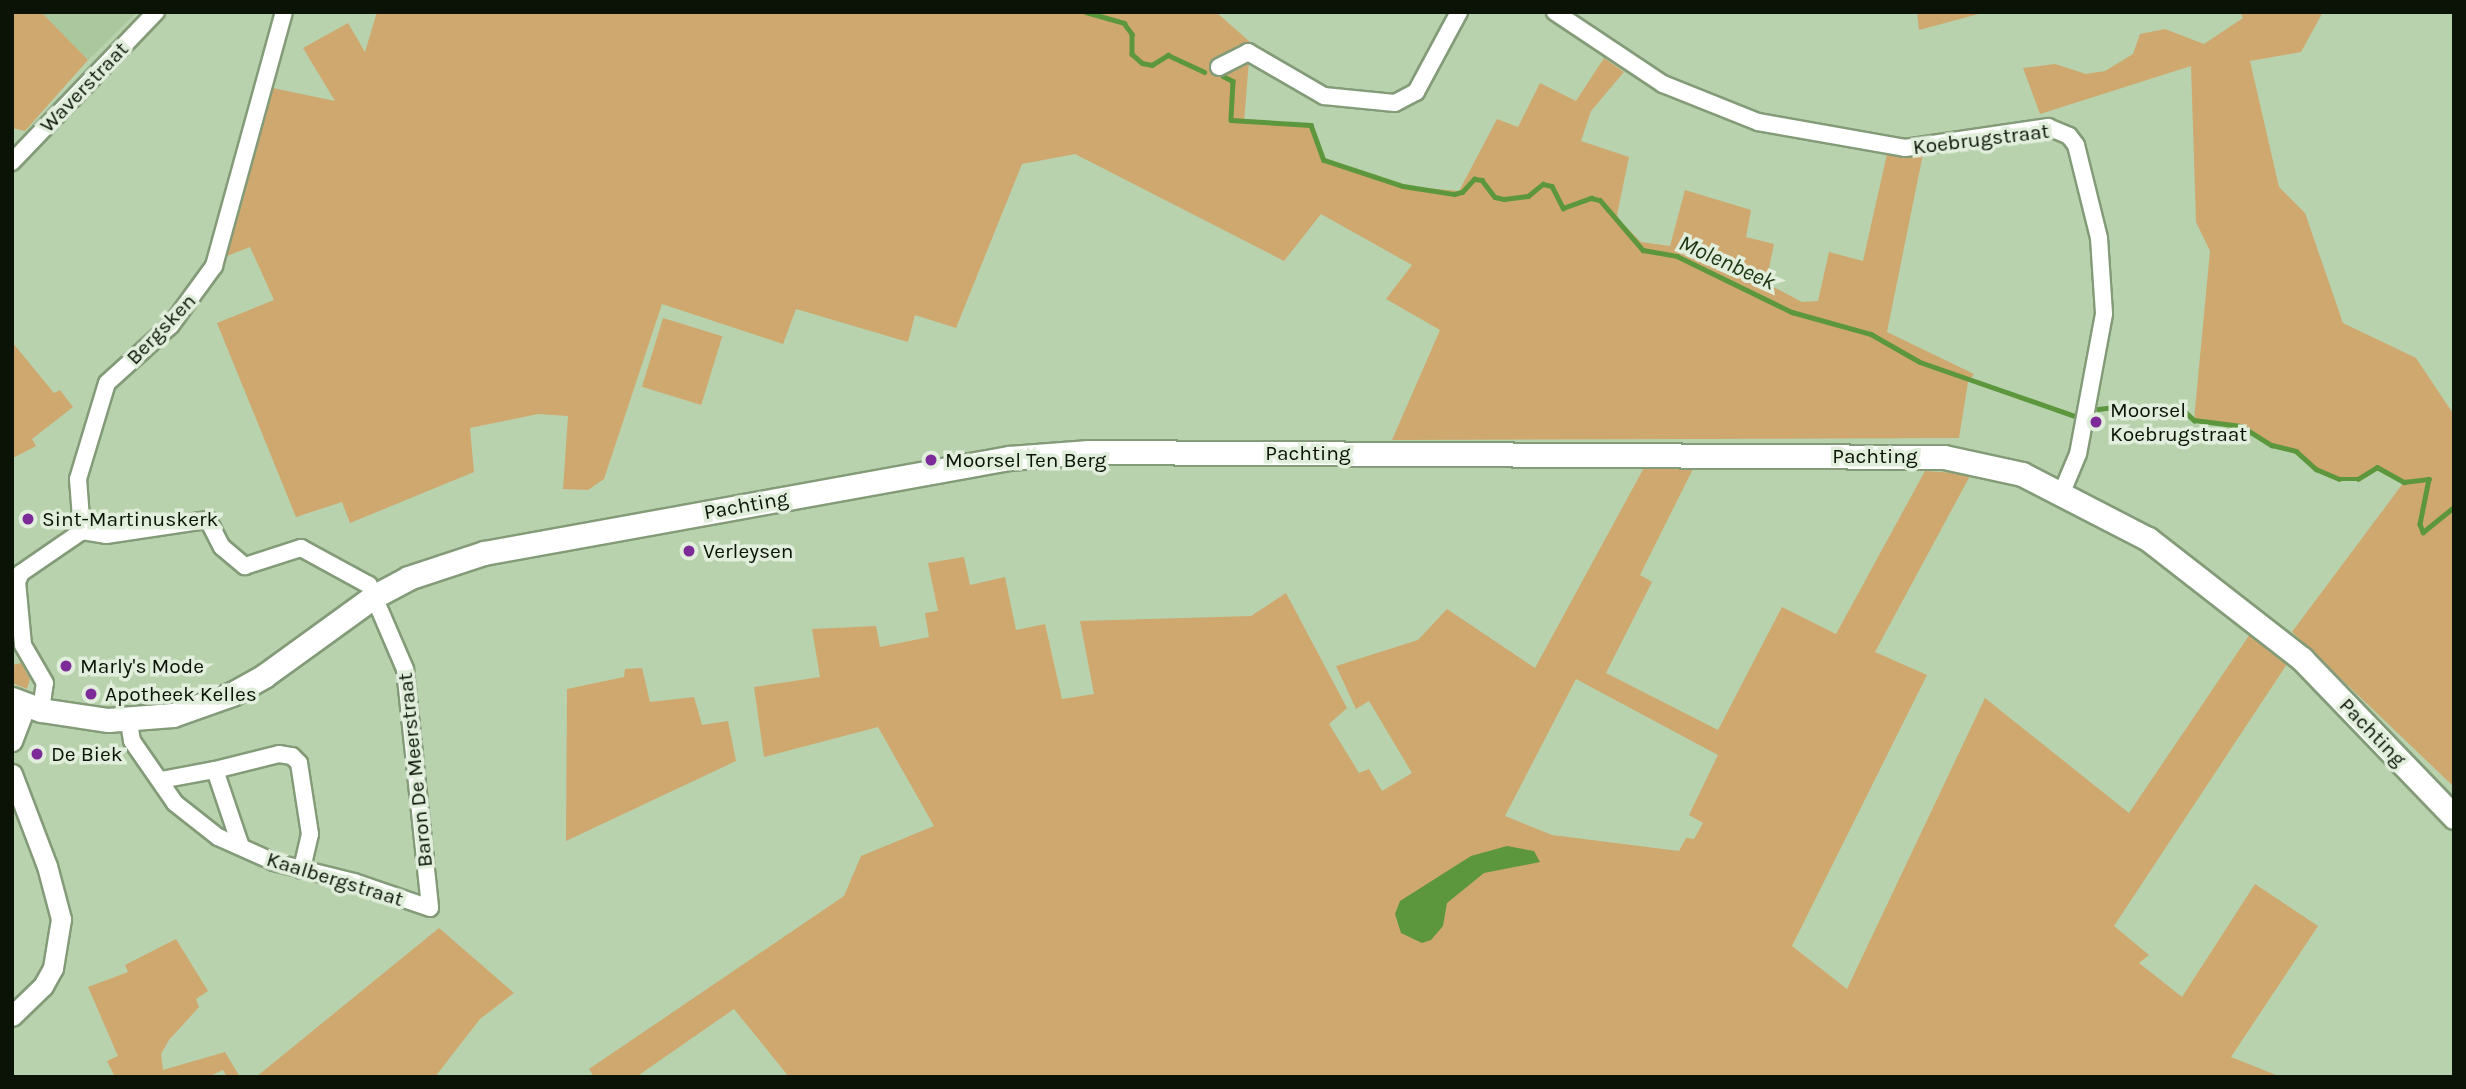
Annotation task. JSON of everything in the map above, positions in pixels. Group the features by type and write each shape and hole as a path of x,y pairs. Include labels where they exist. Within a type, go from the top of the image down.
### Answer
{"main road":[{"name":"Pachting","path":"26,705 88,718 129,721 173,715 232,694 373,597 408,578 484,553 1041,454 1944,457 2022,474 2062,492 2148,539 2302,659 2454,817"}],"street":[{"name":"Waverstraat","path":"12,162 156,12"},
{"name":"Bergsken","path":"82,531 78,479 107,383 172,325 214,266 284,12"},
{"path":"1219,67 1248,52 1324,96 1395,103 1416,92 1459,12"},
{"name":"Koebrugstraat","path":"1555,12 1663,84 1758,122 1905,148 2048,127 2069,136 2076,145 2099,238 2104,314 2078,454 2062,492"},
{"name":"Baron De Meerstraat","path":"82,531 106,535 208,520 222,547 245,566 301,548 357,575 369,585 405,669 430,908"},
{"path":"12,741 26,705 45,683 17,638 17,582 21,573 82,531"},
{"name":"Kaalbergstraat","path":"129,721 132,741 193,821 241,847 302,870 430,908"},
{"path":"161,780 279,754 292,756 299,763 310,834 302,870"},
{"name":"Kaalbergstraat","path":"215,770 241,847"},
{"path":"12,774 47,866 61,919 53,968 43,986 12,1016"}],"shaded area":[{"path":"12,12 41,12 88,60 25,131 12,128"},
{"path":"41,12 137,12 88,60"},
{"path":"377,12 1216,12 1258,49 1249,61 1244,122 1311,125 1324,160 1403,186 1459,191 1497,119 1518,127 1540,83 1576,101 1604,58 1624,72 1591,111 1581,141 1629,157 1617,215 1620,221 1641,242 1670,246 1685,190 1751,210 1746,237 1774,244 1766,283 1802,302 1818,301 1829,252 1863,261 1887,154 1923,154 1887,332 1974,374 1968,382 1959,438 1392,440 1440,330 1386,299 1412,265 1321,214 1284,261 1075,154 1022,164 956,328 915,315 908,342 796,309 783,344 662,304 604,479 588,490 563,489 568,416 538,414 470,428 474,472 350,523 342,502 296,517 217,323 274,300 250,247 222,258 268,87 335,101 303,48 348,23 365,52"},
{"path":"1917,12 1986,12 1919,30"},
{"path":"2240,12 2323,12 2301,52 2250,61 2279,187 2305,213 2343,323 2416,358 2454,415 2452,785 2292,632 2404,482 2377,468 2358,479 2339,479 2316,469 2296,451 2272,445 2241,426 2194,420 2210,251 2196,222 2191,66 2040,114 2023,68 2055,64 2086,74 2105,71 2133,54 2140,34 2165,29 2204,44 2243,18"},
{"path":"663,318 722,336 701,405 642,387"},
{"path":"12,342 54,393 60,390 73,407 32,439 36,446 13,458"},
{"path":"1646,464 1694,467 1640,575 1652,582 1606,673 1718,730 1782,607 1836,634 1925,471 1971,474 1875,652 1927,675 1792,946 1847,989 1985,698 2129,813 2250,634 2287,664 2114,926 2149,955 2139,963 2182,997 2255,884 2318,926 2231,1057 2276,1075 789,1077 734,1009 636,1077 594,1077 589,1069 844,896 861,856 934,826 878,727 764,757 754,687 820,677 812,629 876,626 880,647 929,637 925,613 938,611 928,563 964,557 970,585 1005,577 1016,630 1045,624 1062,699 1094,694 1080,621 1251,616 1286,593 1347,708 1329,724 1359,773 1369,769 1382,791 1412,773 1369,701 1356,709 1336,666 1418,640 1447,609 1535,668","holes":["1576,679 1718,755 1689,815 1703,823 1694,839 1686,838 1679,851 1552,835 1505,816"]},
{"path":"21,663 30,679 27,689 12,683 12,665"},
{"path":"642,668 650,702 694,697 702,725 728,721 736,761 566,841 567,689 624,677 625,669"},
{"path":"1507,846 1534,851 1540,862 1484,873 1447,903 1443,926 1431,940 1422,943 1401,933 1395,914 1400,901 1471,856"},
{"path":"439,928 514,993 480,1019 435,1077 256,1077"},
{"path":"176,939 208,991 196,999 199,1007 169,1040 161,1054 163,1070 225,1052 240,1077 227,1077 223,1070 208,1077 115,1077 107,1061 118,1056 88,987 128,972 125,965"}],"waterway":[{"name":"Molenbeek","path":"1086,12 1124,23 1132,34 1132,54 1142,63 1152,65 1168,55 1204,72"},
{"name":"Molenbeek","path":"1223,76 1233,81 1231,120 1311,125 1324,160 1403,186 1454,194 1462,192 1474,179 1482,180 1495,197 1504,199 1528,196 1543,184 1552,186 1563,208 1591,198 1600,200 1643,250 1677,256 1792,312 1871,334 1920,362 2075,416"},
{"name":"Molenbeek","path":"2098,409 2115,407 2144,416 2179,406 2194,420 2241,426 2272,445 2296,451 2316,469 2339,479 2358,479 2377,467 2404,482 2429,479 2420,524 2423,532 2454,507"}],"place":[{"name":"Moorsel Koebrugstraat","path":"2096,422"},
{"name":"Moorsel Ten Berg","path":"931,460"},
{"name":"Sint-Martinuskerk","path":"28,519"},
{"name":"Verleysen","path":"689,551"},
{"name":"Marly's Mode","path":"66,666"},
{"name":"Apotheek Kelles","path":"91,694"},
{"name":"De Biek","path":"37,754"}]}
